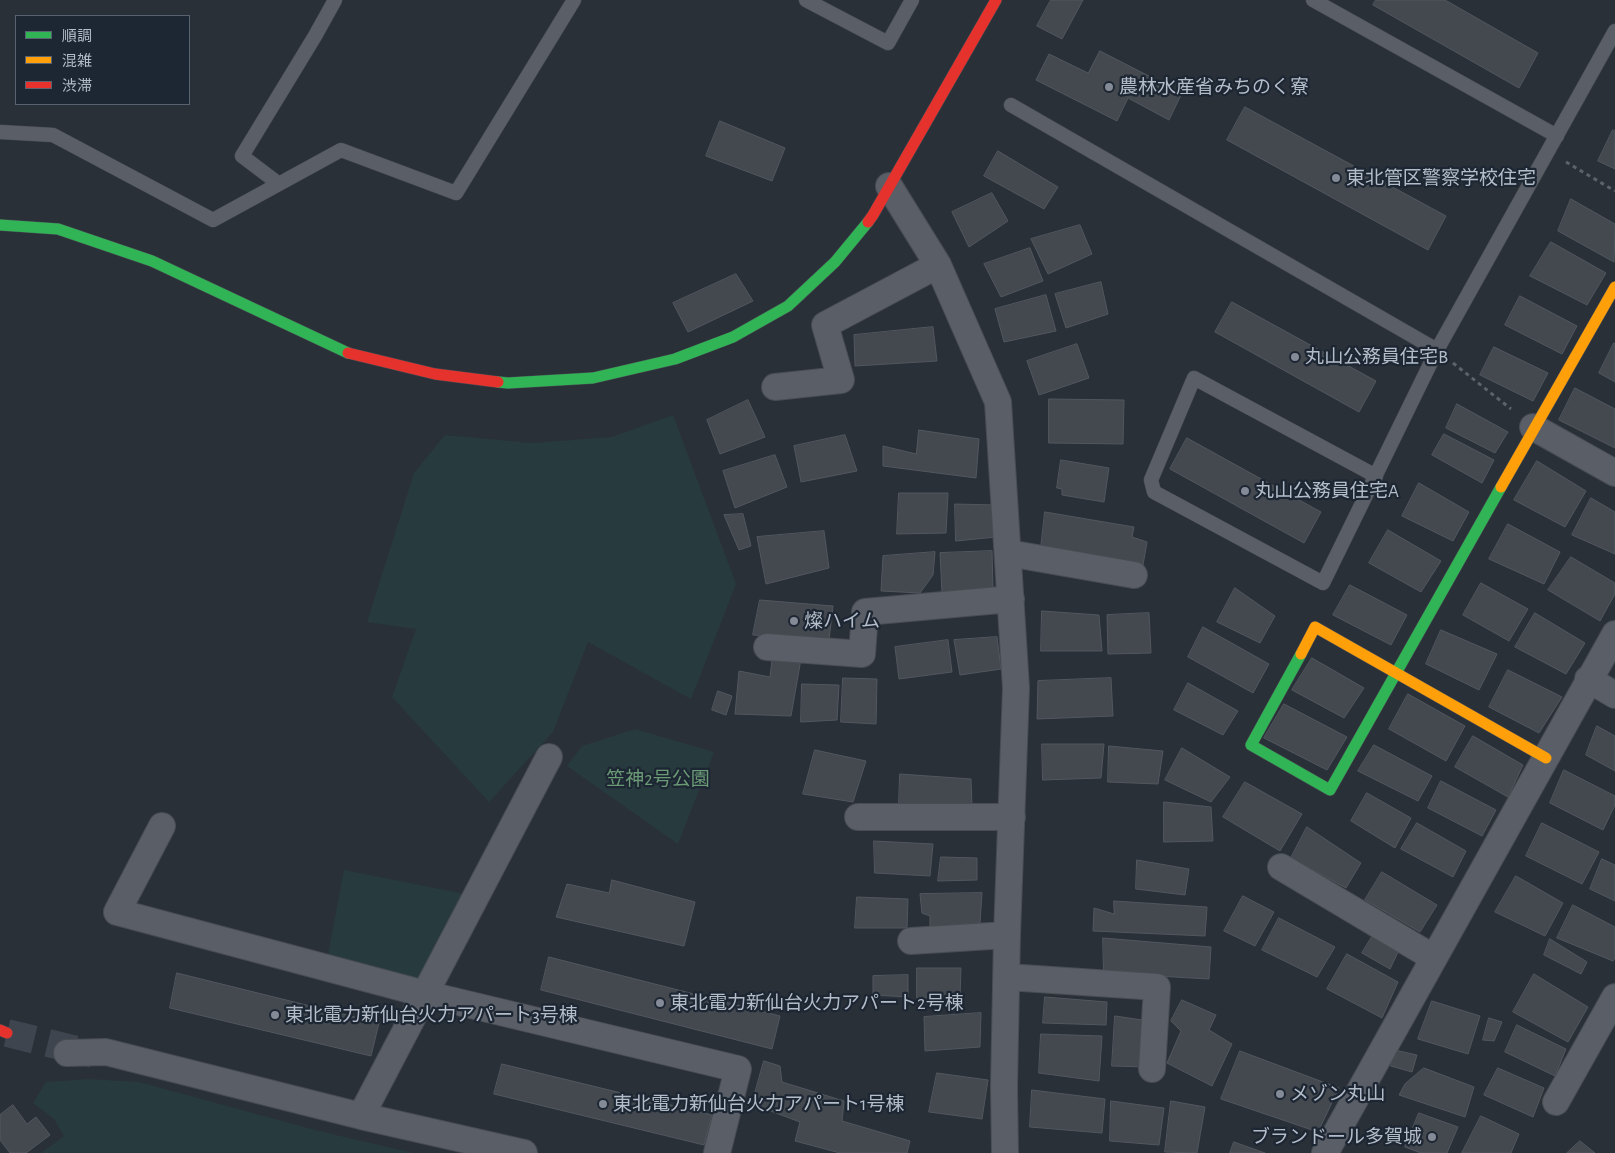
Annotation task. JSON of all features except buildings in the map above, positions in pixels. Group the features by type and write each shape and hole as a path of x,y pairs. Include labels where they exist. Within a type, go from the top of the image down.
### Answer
{"street":[{"path":"0,224 58,229 152,261 344,352 435,374 508,383 593,378 675,358 733,336 788,306 834,262 873,215 996,0"},
{"path":"889,186 938,265 998,402 1016,688 1007,935 1004,1087 1005,1153"},
{"path":"776,388 841,380 825,325 938,265"},
{"path":"1546,758 1396,672 1315,627 1250,745 1330,790 1396,672 1533,427 1615,287"},
{"path":"1533,427 1615,473"},
{"path":"1008,553 1134,575"},
{"path":"767,646 862,654 865,612 1011,599"},
{"path":"1325,1153 1615,634"},
{"path":"1588,680 1615,694"},
{"path":"361,1116 550,757"},
{"path":"858,817 1012,817"},
{"path":"162,826 118,912 425,994 738,1069 718,1153"},
{"path":"1281,868 1434,958"},
{"path":"911,941 1007,935"},
{"path":"1007,977 1157,988 1152,1069"},
{"path":"1556,1102 1615,997"},
{"path":"67,1053 106,1052 361,1116 524,1153"}],"lane":[{"path":"0,132 53,135 213,220 342,150 456,193 574,0"},
{"path":"806,0 888,43 912,0"},
{"path":"1313,0 1557,136"},
{"path":"279,184 242,156 315,36 330,2"},
{"path":"1376,476 1194,378 1151,480 1154,492 1323,583 1376,476 1437,350 1615,31"},
{"path":"1011,105 1437,350"}],"path":[{"path":"1549,151 1615,191"},
{"path":"1437,350 1533,427"}],"green space":[{"path":"673,415 736,584 691,699 588,642 553,732 489,802 392,697 416,629 367,622 414,473 445,435 532,443 612,437"},
{"name":"笠神2号公園","path":"635,729 714,752 678,844 567,766 582,746"},
{"path":"344,870 465,894 419,982 327,960"},
{"path":"89,1079 139,1082 315,1130 413,1153 41,1153 64,1136 54,1119 33,1103 46,1082"}],"tunnel":[{"path":"7,1033 93,1054"}],"traffic: fast":[{"path":"498,382 593,378 675,359 733,337 788,306 835,262 868,222"},
{"path":"0,225 58,229 152,261 348,353"},
{"path":"1301,654 1251,745 1330,790 1501,487"}],"traffic: slow":[{"path":"1501,487 1615,287"},
{"path":"1301,654 1315,627 1546,758"}],"traffic: jam":[{"path":"868,222 996,0"},
{"path":"348,353 435,374 498,382"},
{"path":"0,1030 7,1033"}],"place":[{"name":"農林水産省みちのく寮","path":"1109,87"},
{"name":"東北管区警察学校住宅","path":"1336,178"},
{"name":"丸山公務員住宅B","path":"1295,357"},
{"name":"丸山公務員住宅A","path":"1245,491"},
{"name":"燦ハイム","path":"794,621"},
{"name":"東北電力新仙台火力アパート2号棟","path":"660,1003"},
{"name":"東北電力新仙台火力アパート3号棟","path":"275,1015"},
{"name":"メゾン丸山","path":"1280,1094"},
{"name":"東北電力新仙台火力アパート1号棟","path":"603,1104"},
{"name":"ブランドール多賀城","path":"1432,1137"}]}
